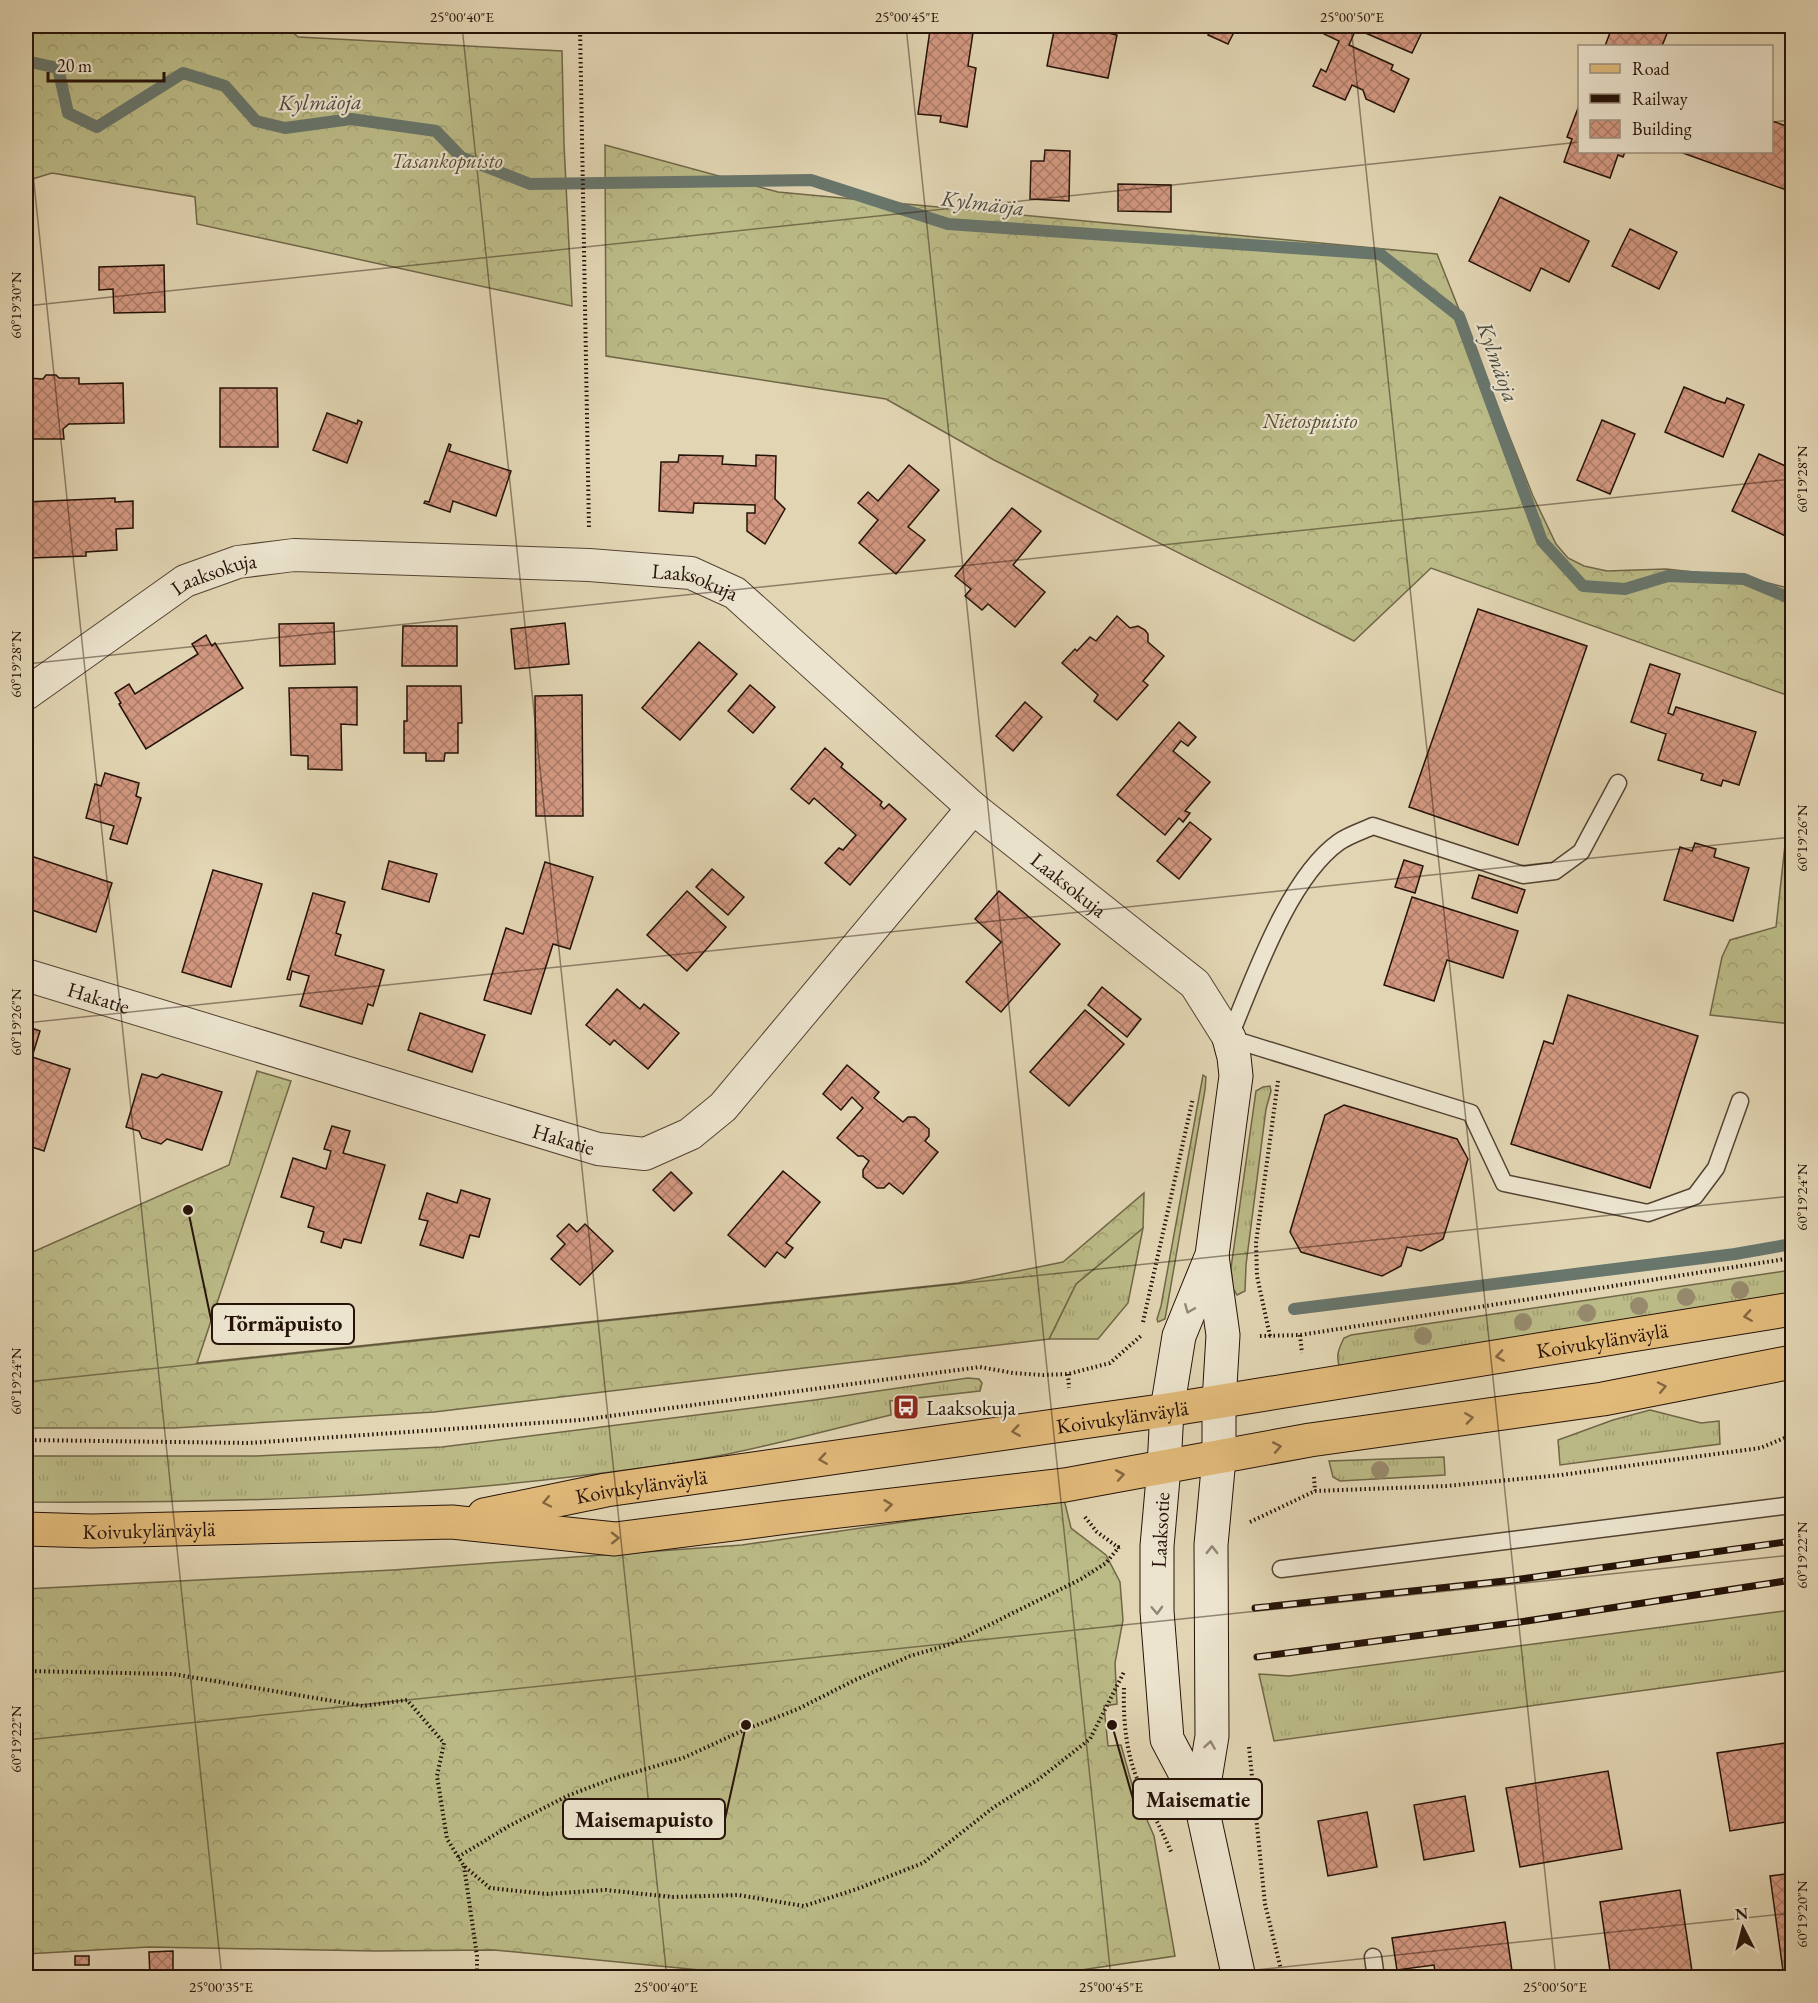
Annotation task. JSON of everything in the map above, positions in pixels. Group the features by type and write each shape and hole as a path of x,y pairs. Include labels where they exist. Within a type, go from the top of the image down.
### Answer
{"main road":[{"name":"Laaksotie","path":"1229,1038 1236,1076 1212,1255 1179,1336 1167,1410 1157,1546 1157,1611 1167,1739 1201,1803 1239,1977"},
{"name":"Laaksotie","path":"1201,1803 1212,1736 1211,1545 1219,1458 1219,1402 1223,1335 1212,1255"},
{"name":"Koivukylänväylä","path":"452,1522 606,1490 1167,1410 1792,1309"},
{"name":"Koivukylänväylä","path":"26,1528 91,1531 452,1522 615,1539 1065,1485 1310,1440 1603,1399 1792,1362"}],"street":[{"name":"Laaksokuja","path":"26,694 185,581 238,562 294,555 589,565 691,573 735,593 973,808 1195,984 1229,1038"},
{"name":"Hakatie","path":"26,975 598,1149 645,1154 690,1134 723,1107 973,808"}],"lane":[{"path":"1618,783 1581,852 1556,871 1522,875 1373,826 1339,842 1313,866 1276,926 1229,1038 1471,1113 1504,1183 1648,1213 1695,1196 1716,1168 1740,1101"},
{"path":"1281,1569 1792,1505"},
{"path":"1373,1957 1376,1977"}],"path":[{"path":"580,26 589,565"},
{"path":"1270,1336 1257,1276 1256,1243 1280,1055"},
{"path":"26,1440 249,1443 580,1420 980,1367 1043,1375 1068,1374 1110,1363 1140,1335 1195,1090"},
{"path":"1223,1335 1300,1335 1792,1258"},
{"path":"1140,1335 1179,1336"},
{"path":"1246,1529 1251,1522 1315,1491 1446,1486 1561,1475 1760,1448 1792,1435"},
{"path":"458,1857 509,1826 567,1796 609,1779 683,1758 798,1709 855,1680 910,1656 951,1644 1081,1579 1106,1563 1119,1547"},
{"path":"26,1671 173,1674 363,1706 407,1700 444,1743 437,1776 447,1839 464,1866 490,1888 546,1894 606,1890 672,1897 738,1895 804,1906 857,1889 923,1863 994,1807 1039,1779 1090,1739 1124,1672"},
{"path":"1249,1744 1265,1904 1283,1977"},
{"path":"464,1866 477,1956 477,1977"}],"green space":[{"name":"Tasankopuisto","path":"26,26 286,26 298,37 562,51 572,306 197,224 195,197 52,173 26,181"},
{"name":"Nietospuisto","path":"605,145 778,192 1437,254 1533,496 1556,544 1568,558 1584,566 1607,571 1666,569 1749,578 1792,589 1792,697 1431,568 1354,641 994,460 886,399 606,356"},
{"path":"1792,781 1792,1024 1710,1015 1722,957 1730,940 1776,927"},
{"path":"257,1071 291,1081 197,1363 958,1283 1063,1262 1144,1193 1143,1228 1076,1284 1049,1339 434,1412 174,1428 26,1428 26,1255 229,1165"},
{"path":"1203,1075 1206,1077 1205,1090 1165,1319 1158,1322 1157,1319"},
{"path":"1270,1086 1246,1265 1245,1291 1237,1295 1233,1288 1231,1268 1256,1091"},
{"path":"1143,1228 1128,1303 1098,1339 1049,1339 1076,1284"},
{"path":"1792,1270 1792,1299 1340,1367 1339,1363 1338,1356 1344,1338 1351,1335"},
{"path":"968,1378 979,1379 982,1383 980,1391 890,1401 891,1415 728,1454 629,1470 502,1484 366,1495 162,1502 26,1502 26,1456 256,1456 442,1447 815,1400"},
{"path":"1650,1410 1701,1423 1719,1421 1720,1444 1560,1465 1558,1440 1613,1420"},
{"path":"1444,1457 1445,1475 1340,1481 1333,1477 1329,1461"},
{"path":"1064,1499 1071,1528 1106,1555 1120,1582 1123,1620 1115,1663 1117,1704 1104,1706 1108,1746 1121,1745 1133,1788 1154,1836 1175,1956 1054,1974 772,1977 494,1950 376,1951 149,1947 26,1954 26,1589 393,1570 742,1545"},
{"path":"1792,1610 1792,1670 1274,1741 1259,1674 1289,1676"}],"building":[{"path":"947,26 974,26 968,66 976,68 967,127 940,122 941,116 918,114 930,30 946,33"},
{"path":"1055,26 1095,26 1094,30 1117,35 1108,78 1047,66"},
{"path":"1211,26 1237,26 1228,44 1208,35"},
{"path":"1328,26 1349,26 1356,29 1349,45 1393,65 1391,70 1409,79 1394,112 1366,99 1363,90 1352,85 1345,100 1313,86 1321,69 1326,72 1339,41 1324,34"},
{"path":"1349,26 1399,26 1397,28 1408,33 1411,28 1422,32 1412,53"},
{"path":"1607,26 1670,26 1662,45 1605,45 1611,30 1606,28"},
{"path":"1578,108 1578,153 1625,153 1623,157 1618,155 1610,178 1564,162 1572,139 1567,137"},
{"path":"1773,121 1792,128 1792,192 1683,153 1773,153"},
{"path":"1045,150 1070,151 1069,201 1030,199 1031,161 1044,161"},
{"path":"1118,184 1171,185 1171,212 1118,211"},
{"path":"1500,197 1589,241 1569,282 1541,268 1530,291 1469,261"},
{"path":"1630,229 1677,252 1659,289 1612,266"},
{"path":"164,265 165,312 114,313 113,289 99,290 99,267"},
{"path":"46,375 56,375 59,378 79,378 79,384 123,383 124,423 69,424 63,429 64,439 26,439 26,378 43,379"},
{"path":"1684,387 1725,403 1727,398 1744,405 1723,457 1665,432"},
{"path":"220,388 277,388 278,447 220,447"},
{"path":"327,413 357,424 358,420 362,422 347,463 313,450"},
{"path":"1602,420 1635,434 1610,494 1577,480"},
{"path":"449,444 451,445 449,451 511,471 496,516 453,501 450,512 424,503 429,502"},
{"path":"1759,454 1792,469 1792,539 1732,511"},
{"path":"679,455 723,456 722,464 756,466 756,455 776,456 775,499 785,509 765,544 747,531 747,513 755,513 755,505 694,503 693,513 659,511 661,462 678,462"},
{"path":"909,465 939,490 908,527 925,540 896,574 859,543 878,520 858,503 868,492 878,501"},
{"path":"115,498 115,502 133,501 133,528 116,529 117,550 86,552 86,556 30,558 29,531 26,531 26,502"},
{"path":"1012,508 1041,531 1013,565 1045,592 1015,627 988,604 982,610 965,596 971,589 955,576"},
{"path":"1478,609 1587,646 1518,845 1409,807"},
{"path":"1117,616 1130,628 1138,626 1145,630 1148,634 1148,642 1164,656 1143,681 1148,685 1117,720 1094,701 1098,695 1062,663 1090,637 1096,641"},
{"path":"334,623 335,664 280,666 279,624"},
{"path":"565,623 569,664 515,669 511,629"},
{"path":"403,626 457,626 457,666 402,666"},
{"path":"206,635 212,646 215,643 243,688 146,749 119,704 121,703 115,693 129,684 135,694 198,654 192,644"},
{"path":"699,642 737,674 680,740 642,708"},
{"path":"1650,664 1680,674 1668,713 1673,715 1676,707 1756,732 1739,785 1723,780 1721,786 1701,780 1703,774 1658,760 1666,734 1631,722"},
{"path":"750,685 775,707 753,733 728,711"},
{"path":"407,686 461,686 462,723 458,723 458,753 445,753 444,761 426,761 426,753 404,753"},
{"path":"357,687 357,725 341,724 342,770 308,769 308,756 291,755 289,688"},
{"path":"582,695 583,816 536,816 535,696"},
{"path":"1025,702 1042,717 1013,751 996,736"},
{"path":"1179,722 1196,737 1188,746 1181,741 1173,751 1210,782 1185,811 1190,813 1183,822 1179,818 1165,835 1117,795"},
{"path":"825,748 843,764 841,767 882,802 880,805 884,809 889,804 906,819 850,885 825,863 839,848 843,850 856,835 814,798 809,804 791,789"},
{"path":"105,773 139,783 136,796 141,798 127,844 110,839 114,826 86,818 95,784 101,786"},
{"path":"1190,822 1211,839 1179,879 1157,861"},
{"path":"1695,843 1716,849 1714,857 1749,868 1733,921 1664,900 1680,847 1692,851"},
{"path":"28,855 112,883 96,932 26,908"},
{"path":"1404,860 1423,866 1415,893 1395,887"},
{"path":"389,861 437,874 429,902 382,889"},
{"path":"545,862 593,877 570,949 553,944 531,1014 484,1000 506,928 523,934"},
{"path":"712,869 744,897 728,915 696,887"},
{"path":"213,870 262,884 231,987 182,972"},
{"path":"1479,875 1525,890 1517,913 1472,898"},
{"path":"687,891 726,927 687,971 647,935"},
{"path":"999,891 1060,944 1001,1012 966,982 1001,942 975,919"},
{"path":"313,893 345,902 336,933 341,935 335,955 384,970 373,1006 368,1004 362,1024 300,1006 309,976 292,971 290,980 287,979"},
{"path":"1412,897 1518,931 1503,978 1447,960 1434,1001 1384,985"},
{"path":"1102,987 1141,1019 1127,1037 1088,1005"},
{"path":"617,989 640,1009 644,1004 679,1033 648,1069 614,1040 610,1045 586,1025"},
{"path":"1568,995 1698,1036 1650,1188 1511,1144 1544,1041 1553,1044"},
{"path":"1085,1010 1124,1044 1069,1106 1030,1072"},
{"path":"420,1013 485,1035 472,1072 408,1050"},
{"path":"26,1026 40,1031 32,1057 70,1069 44,1151 26,1145"},
{"path":"847,1065 879,1092 874,1098 903,1122 908,1117 915,1117 929,1129 929,1136 925,1141 938,1152 903,1194 889,1183 884,1188 877,1188 863,1177 863,1170 869,1161 863,1156 858,1156 837,1138 863,1108 852,1097 841,1110 823,1094"},
{"path":"142,1074 157,1078 162,1074 222,1092 202,1150 167,1139 161,1144 142,1138 139,1131 126,1127"},
{"path":"1344,1105 1457,1139 1468,1159 1443,1239 1421,1251 1407,1247 1401,1266 1382,1276 1301,1252 1290,1232 1325,1115"},
{"path":"332,1126 350,1131 343,1153 385,1165 361,1243 344,1239 341,1248 321,1242 324,1232 308,1227 314,1207 281,1197 293,1158 326,1169 331,1151 324,1149"},
{"path":"783,1171 820,1202 786,1243 793,1248 785,1258 777,1252 765,1267 728,1235"},
{"path":"671,1172 692,1193 674,1211 653,1190"},
{"path":"461,1190 490,1199 479,1237 470,1235 463,1258 420,1245 428,1221 419,1219 427,1193 457,1203"},
{"path":"569,1224 577,1232 585,1224 613,1251 580,1285 551,1259 565,1244 557,1236"},
{"path":"1792,1742 1792,1821 1730,1831 1717,1753"},
{"path":"1608,1771 1622,1849 1520,1867 1506,1788"},
{"path":"1465,1796 1474,1851 1424,1860 1414,1805"},
{"path":"1367,1812 1377,1867 1328,1876 1318,1821"},
{"path":"1792,1873 1792,1978 1784,1978 1770,1876"},
{"path":"1680,1890 1693,1978 1611,1978 1600,1902"},
{"path":"1505,1922 1513,1978 1436,1978 1434,1965 1397,1970 1392,1938"},
{"path":"173,1951 173,1978 150,1978 149,1952"},
{"path":"75,1956 89,1956 89,1965 75,1965"}],"waterway":[{"name":"Kylmäoja","path":"26,61 58,68 68,113 97,127 183,73 225,86 256,121 285,128 351,119 436,131 461,157 530,184 811,180 948,224 1380,254 1459,316 1542,541 1583,586 1625,589 1668,576 1744,579 1792,599"},
{"path":"1294,1309 1735,1254 1792,1244"}],"railway":[{"path":"1255,1608 1514,1580 1792,1541"},
{"path":"1257,1657 1520,1622 1792,1580"}],"place":[{"name":"Törmäpuisto","path":"188,1210"},
{"name":"Laaksokuja","path":"906,1407"},
{"name":"Maisemapuisto","path":"746,1725"},
{"name":"Maisematie","path":"1112,1725"}]}
